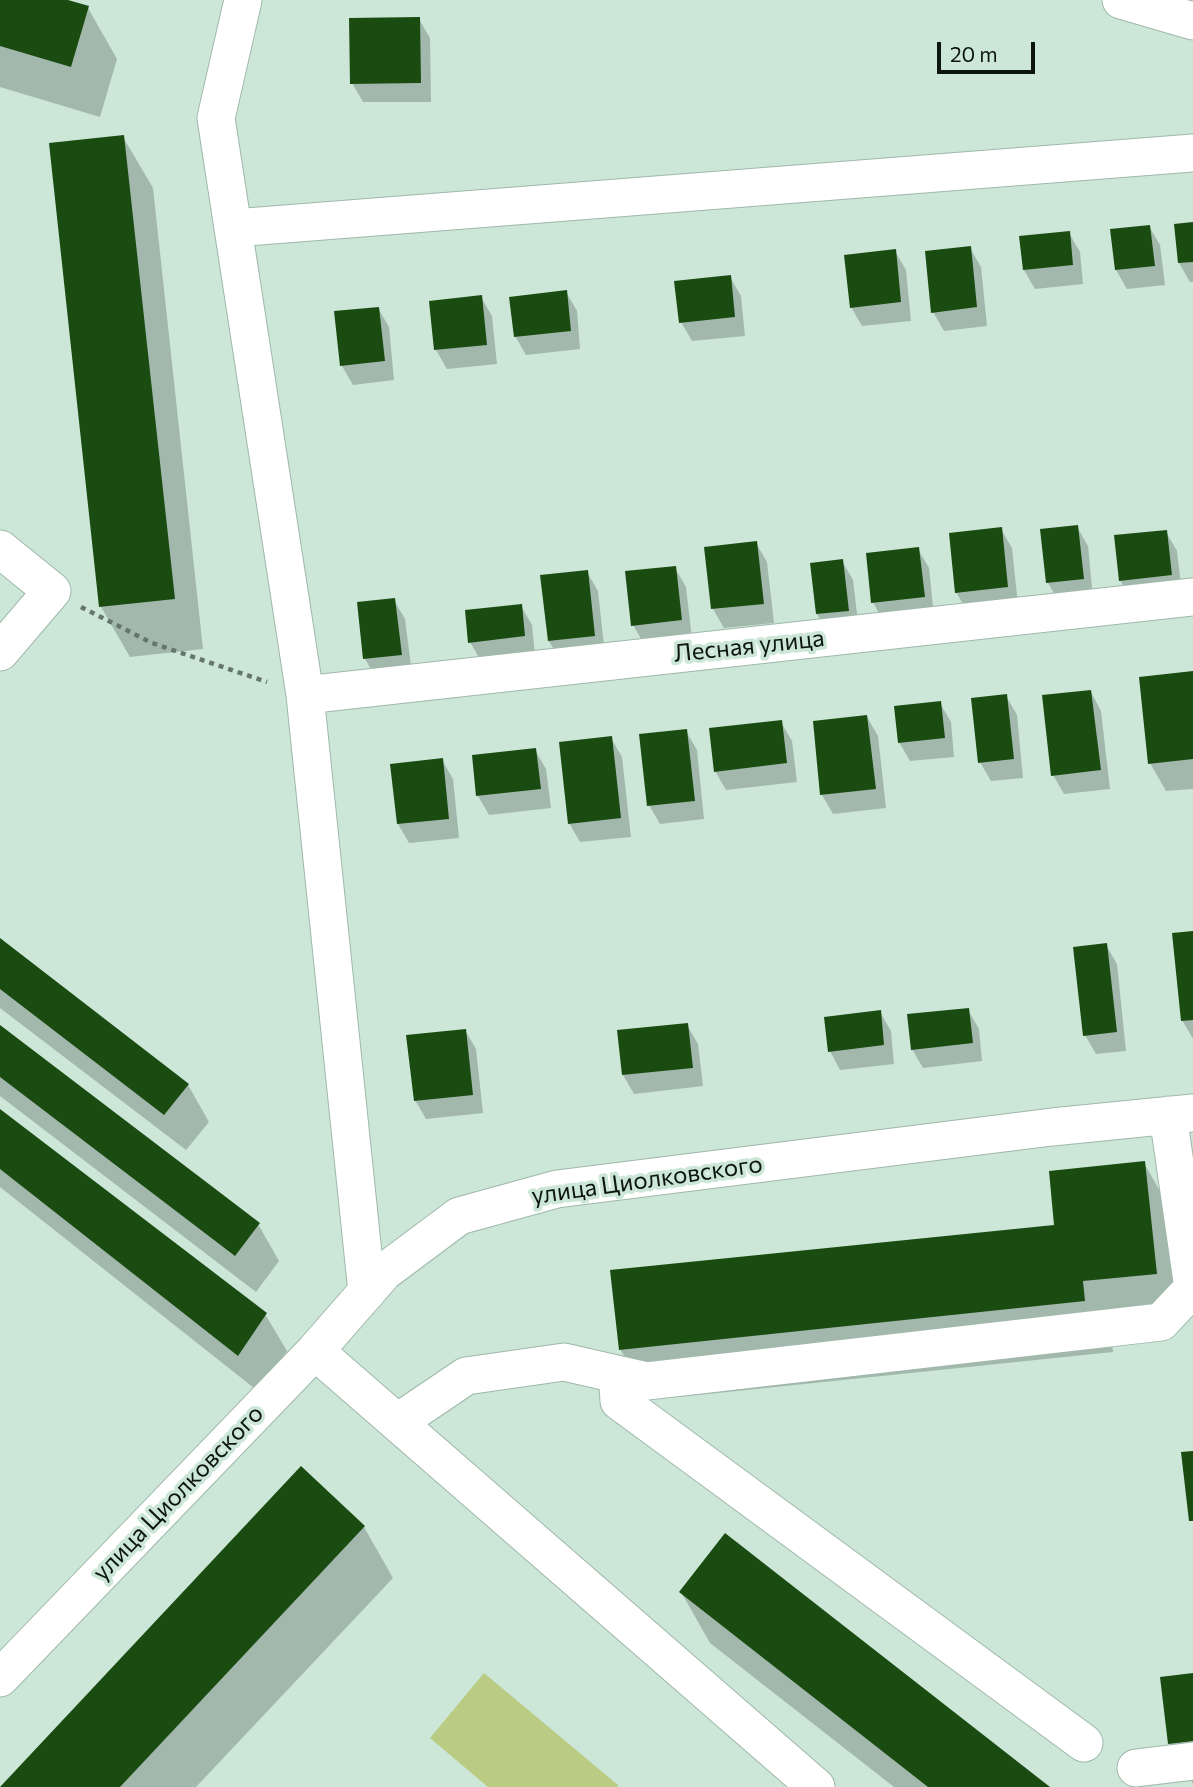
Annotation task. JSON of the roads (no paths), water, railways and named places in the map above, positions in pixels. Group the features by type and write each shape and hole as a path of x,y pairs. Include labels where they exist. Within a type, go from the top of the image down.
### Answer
{"street":[{"path":"243,0 216,118 304,695 367,1292"},
{"path":"1121,0 1193,21"},
{"path":"234,228 1193,153"},
{"path":"0,549 52,591 0,652"},
{"name":"Лесная улица","path":"304,695 1193,597"},
{"path":"398,1422 466,1376 564,1362 647,1381 1161,1322 1193,1289 1181,1114"},
{"name":"улица Циолковского","path":"0,1678 315,1351 384,1272 459,1216 557,1189 1038,1129 1181,1114"},
{"path":"315,1351 816,1787"},
{"path":"617,1374 619,1401 1084,1743"},
{"path":"1136,1768 1193,1761"}]}
